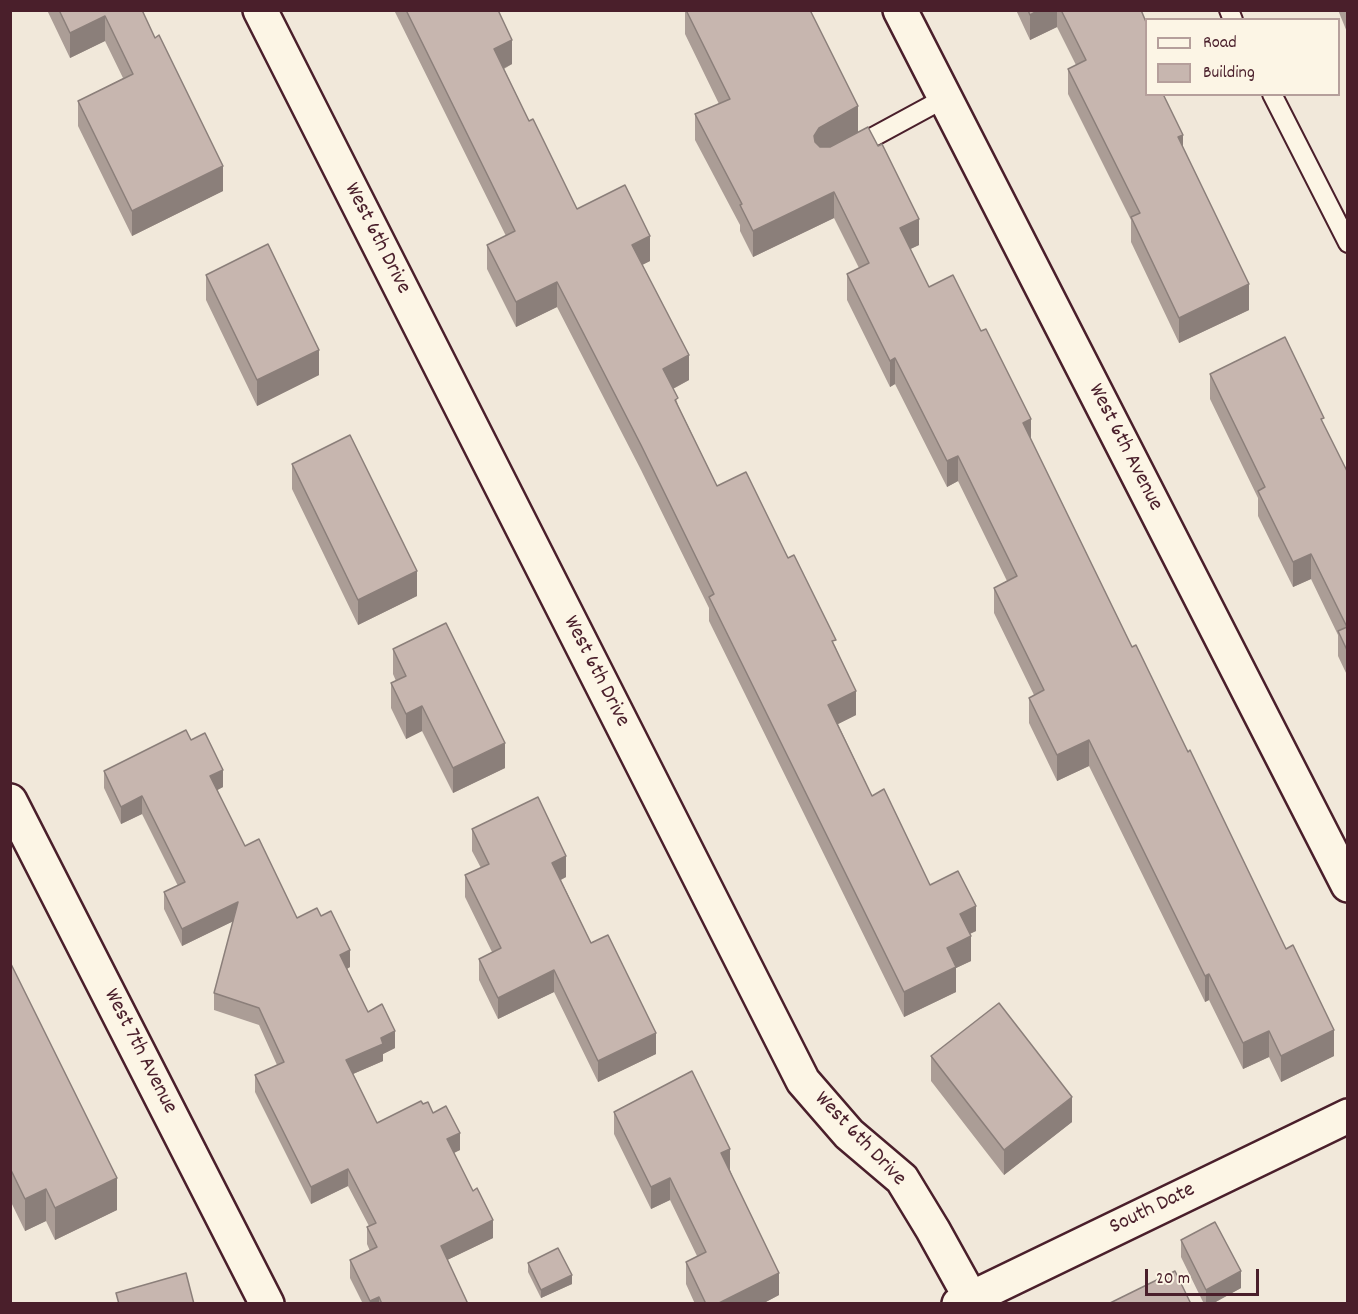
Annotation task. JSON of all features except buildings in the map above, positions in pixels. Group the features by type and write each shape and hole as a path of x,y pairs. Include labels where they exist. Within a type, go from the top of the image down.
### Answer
{"street":[{"name":"West 6th Drive","path":"260,10 803,1081 849,1134 902,1179 933,1230 968,1302"},
{"name":"West 6th Avenue","path":"900,10 1347,885"},
{"name":"West 7th Avenue","path":"10,801 267,1304"},
{"name":"South Date","path":"968,1302 1347,1116"}],"lane":[{"path":"1273,96 1347,243"},
{"path":"835,158 945,99"}]}
